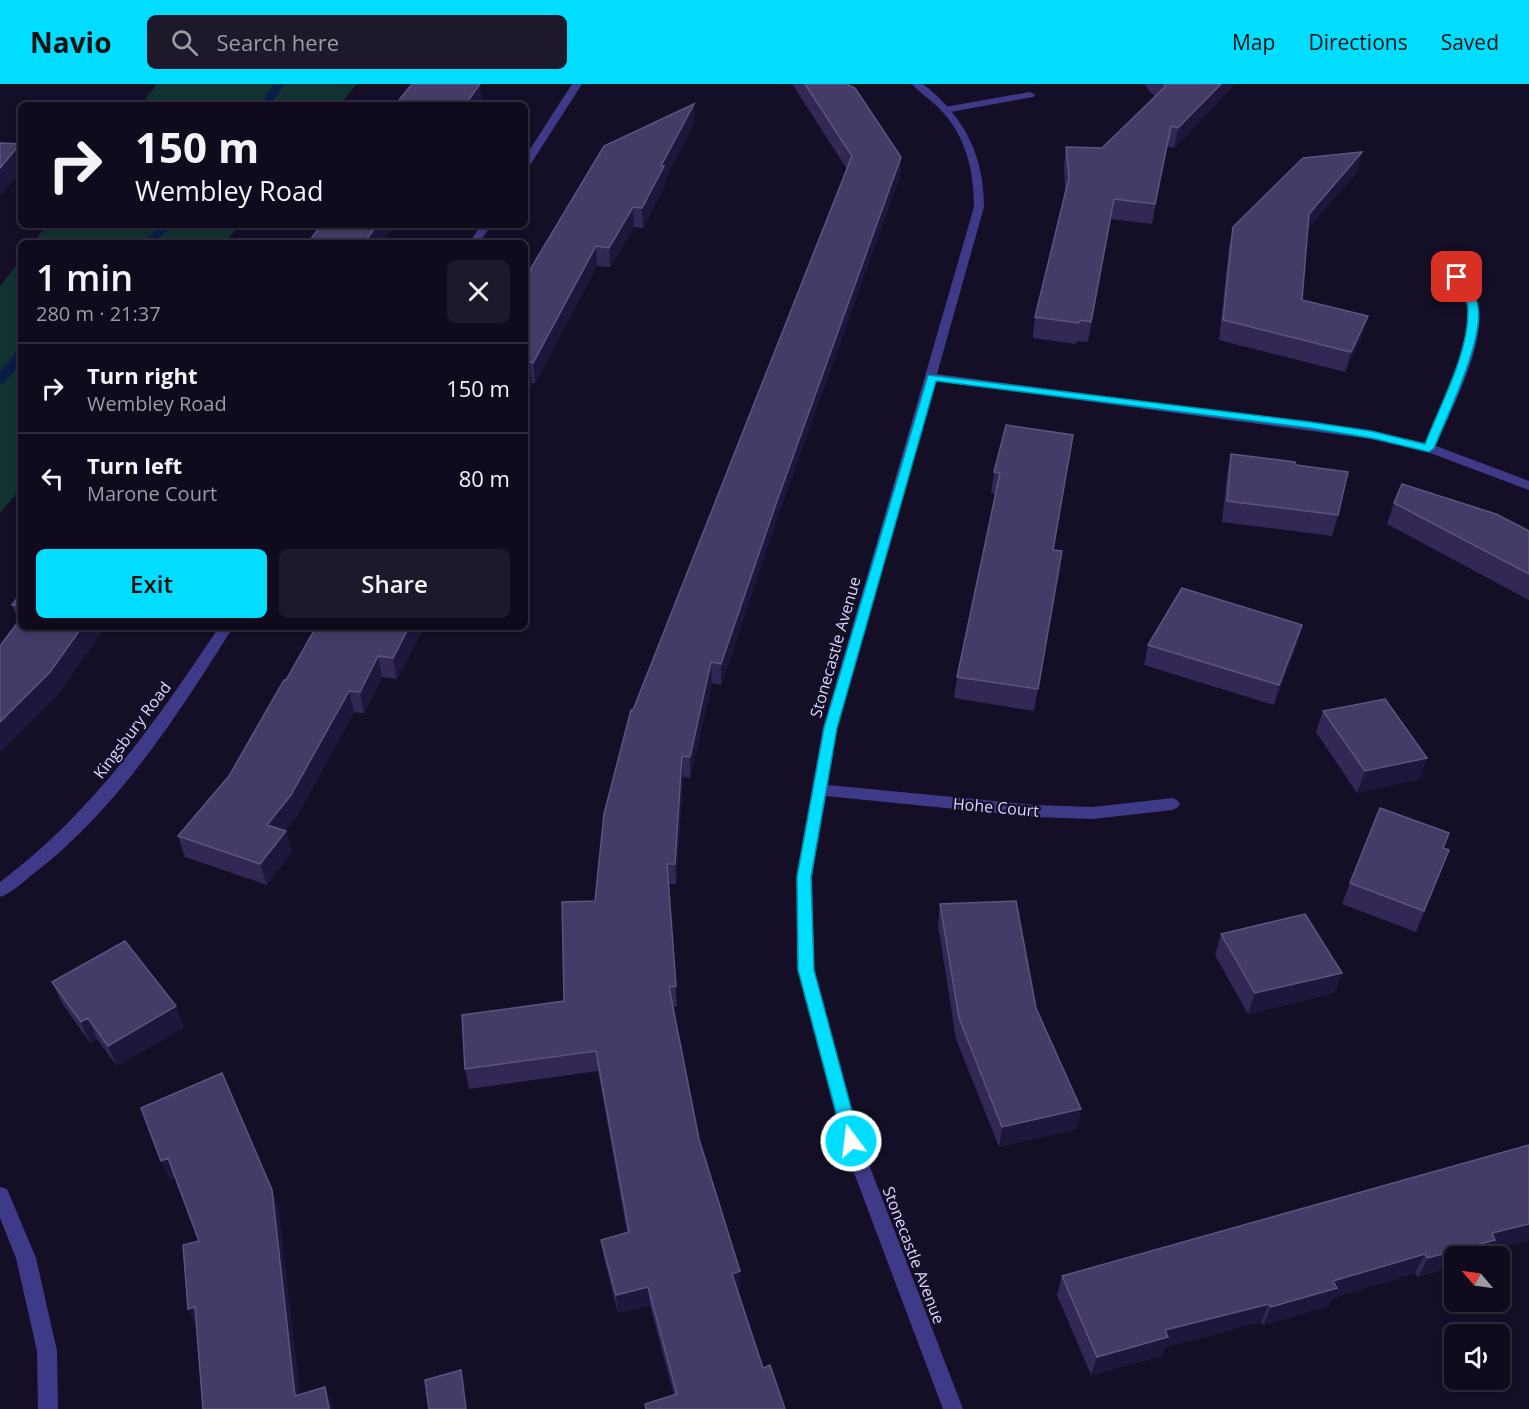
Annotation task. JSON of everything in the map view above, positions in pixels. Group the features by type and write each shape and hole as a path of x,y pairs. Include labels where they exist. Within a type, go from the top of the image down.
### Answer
{"street":[{"path":"528,160 577,84"},
{"name":"Stonecastle Avenue","path":"917,84 931,94 945,110 973,150 981,182 979,207 831,728 804,877 806,970 851,1141 953,1409"},
{"path":"945,110 1030,95"},
{"path":"1429,448 1469,344 1473,308 1466,290 1448,264"},
{"path":"932,377 1310,425 1371,435 1429,448 1529,486"},
{"name":"Kingsbury Road","path":"0,891 71,830 120,781 163,724 224,630"},
{"name":"Hohe Court","path":"820,790 1035,811 1093,813 1172,804"},
{"path":"0,1195 26,1258 47,1351 48,1409"}],"green space":[{"path":"157,84 357,84 342,102 143,102"},
{"path":"45,228 237,228 227,240 35,240"},
{"path":"18,263 18,492 0,513 0,286"}],"building":[{"path":"412,84 480,84 467,102 397,102"},
{"path":"805,84 847,84 855,88 901,157 778,498 721,664 711,662 690,757 682,756 675,864 667,864 676,986 669,987 699,1139 740,1271 732,1274 763,1368 770,1365 785,1409 646,1409 645,1404 677,1394 648,1287 616,1295 601,1240 629,1232 596,1051 465,1069 462,1015 564,1001 562,902 595,901 604,814 631,710 633,710 852,156"},
{"path":"1164,84 1221,84 1178,128 1171,126 1155,204 1114,199 1091,322 1080,320 1079,323 1035,317 1069,178 1066,147 1102,148 1166,86"},
{"path":"694,104 642,208 633,207 609,248 596,246 533,363 530,362 528,366 528,273 604,146"},
{"path":"0,143 18,144 18,146 0,168"},
{"path":"1362,152 1309,214 1302,300 1368,316 1351,352 1223,320 1233,227 1303,158"},
{"path":"319,228 375,228 366,240 310,240"},
{"path":"1006,425 1073,435 1053,550 1062,551 1038,689 957,677 1000,473 994,472"},
{"path":"1231,454 1295,462 1296,465 1348,472 1338,515 1227,501"},
{"path":"1402,484 1496,514 1529,531 1529,574 1394,503"},
{"path":"1182,588 1302,625 1279,685 1148,645"},
{"path":"18,597 18,606 12,605"},
{"path":"18,622 18,630 80,630 50,672 0,722 0,646"},
{"path":"314,630 407,630 393,658 378,656 360,692 349,691 291,795 267,825 286,831 260,864 178,836 229,776"},
{"path":"1385,699 1427,758 1365,771 1323,711"},
{"path":"1380,808 1449,833 1443,848 1449,850 1424,911 1350,883"},
{"path":"1016,901 1036,1008 1081,1109 1002,1127 959,1018 940,904"},
{"path":"1305,914 1342,973 1255,993 1221,934"},
{"path":"125,941 176,1006 108,1046 88,1018 81,1022 52,982"},
{"path":"222,1073 272,1190 295,1396 325,1387 329,1409 203,1409 195,1307 188,1309 183,1245 199,1241 168,1158 161,1161 141,1108"},
{"path":"1529,1145 1529,1224 1492,1233 1495,1240 1473,1246 1444,1246 1444,1254 1428,1258 1425,1254 1333,1281 1337,1288 1271,1307 1269,1304 1165,1330 1168,1337 1097,1357 1062,1276"},
{"path":"461,1370 466,1409 429,1409 425,1380"}],"waterway":[{"path":"268,102 279,84"},
{"path":"151,240 164,228"},
{"path":"0,380 18,358"}],"route":[{"path":"851,1141 806,970 804,877 831,728 932,377 1310,425 1429,448 1469,344 1473,308 1466,290 1457,277"}]}
